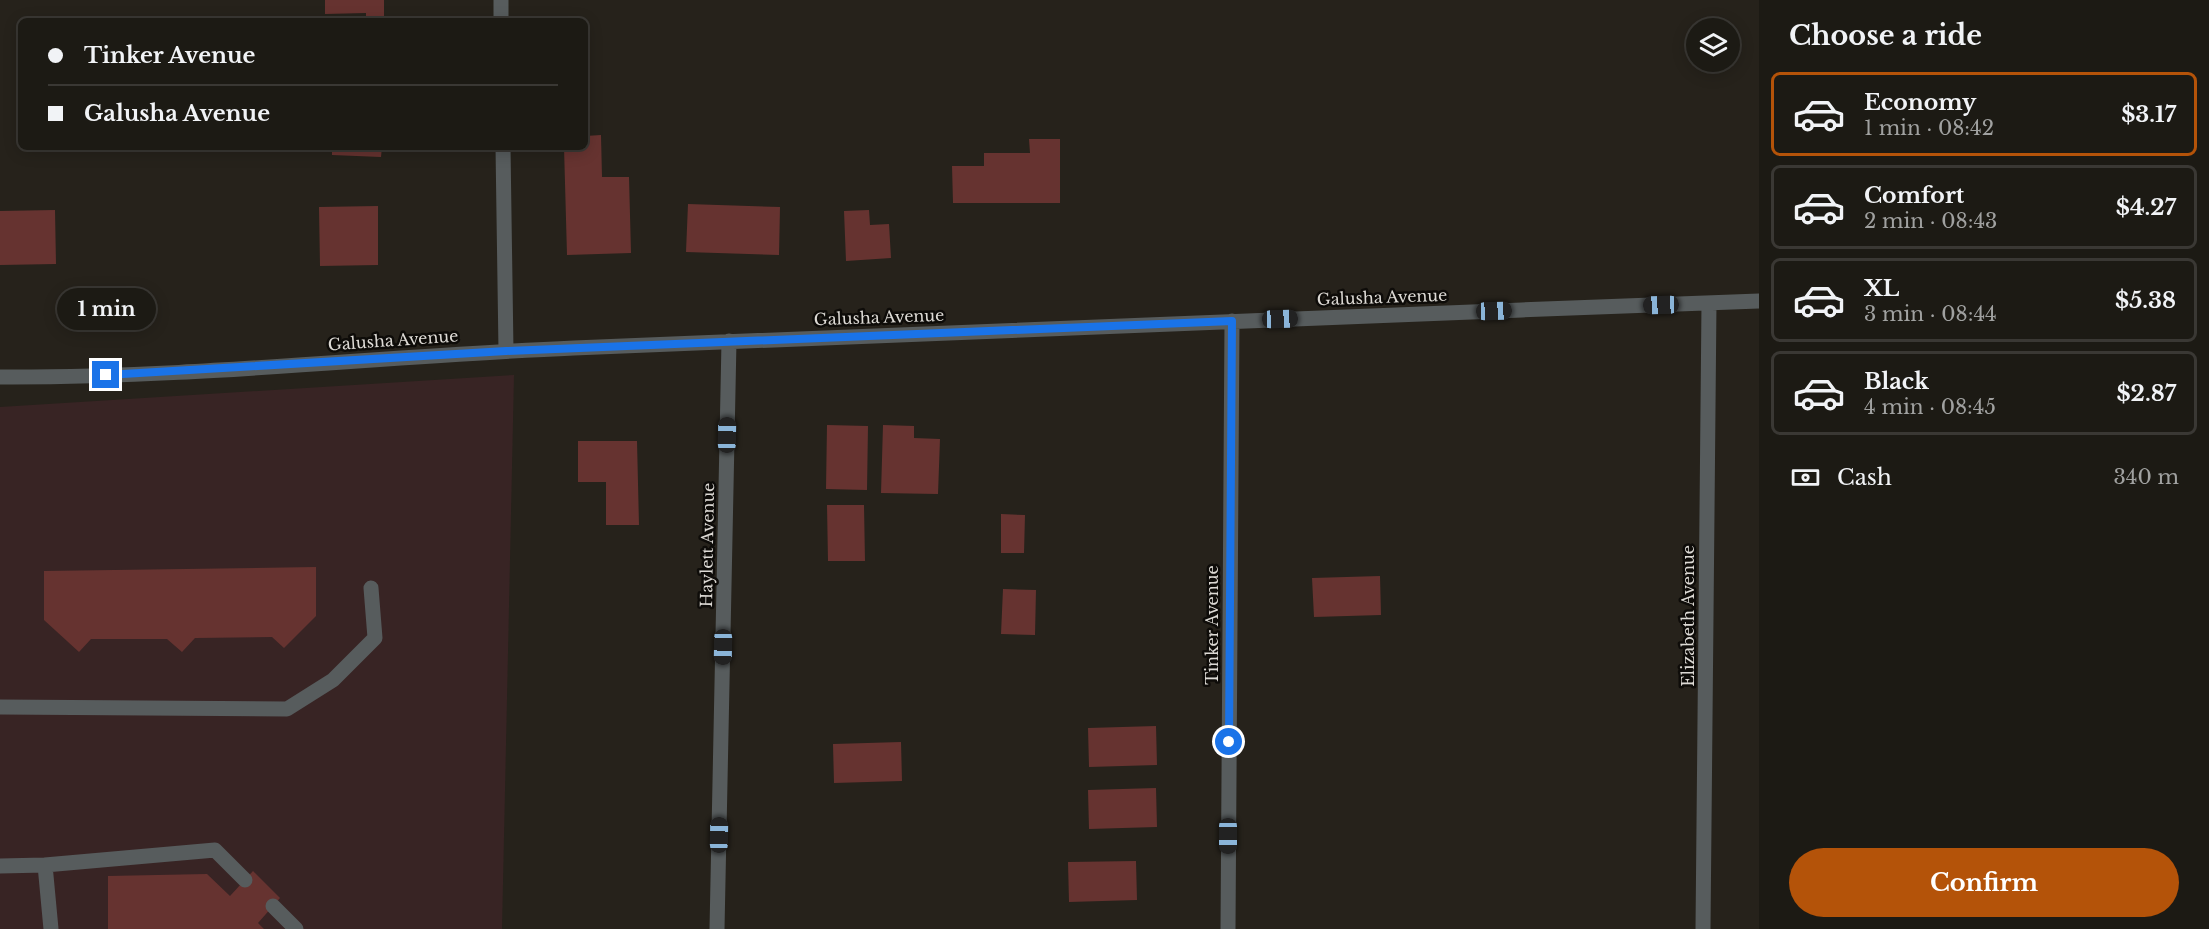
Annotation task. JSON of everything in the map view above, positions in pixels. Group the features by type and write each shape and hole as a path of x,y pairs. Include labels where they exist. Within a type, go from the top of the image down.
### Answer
{"street":[{"path":"501,0 501,18"},
{"path":"503,150 506,351"},
{"name":"Galusha Avenue","path":"0,377 154,374 506,351 729,341 1759,301"},
{"name":"Elizabeth Avenue","path":"1703,929 1708,303"},
{"name":"Tinker Avenue","path":"1228,929 1232,321"},
{"name":"Haylett Avenue","path":"717,929 729,341"},
{"path":"0,707 287,709 333,680 375,638 371,588"},
{"path":"0,866 45,865 215,850 245,880"},
{"path":"45,865 51,929"},
{"path":"273,906 296,929"}],"shaded area":[{"path":"514,375 502,929 0,929 0,407"}],"building":[{"path":"325,0 384,0 384,18 366,18 366,13 325,14"},
{"path":"601,135 602,177 629,177 631,253 567,255 564,150 588,150 588,136"},
{"path":"1029,139 1060,139 1060,203 953,203 952,166 984,166 984,153 1030,153"},
{"path":"332,150 382,150 381,157 332,155"},
{"path":"688,204 780,207 779,255 686,252"},
{"path":"378,206 378,265 320,266 319,207"},
{"path":"55,210 56,264 0,265 0,211"},
{"path":"869,210 870,225 889,224 891,258 846,261 844,211"},
{"path":"827,425 868,426 867,490 826,489"},
{"path":"883,425 914,426 914,438 940,439 938,494 881,493"},
{"path":"578,441 637,441 639,525 606,525 606,482 578,482"},
{"path":"827,505 864,505 865,561 828,561"},
{"path":"1001,514 1025,515 1024,553 1001,553"},
{"path":"316,567 316,616 284,648 272,637 195,638 182,652 167,639 91,639 79,652 44,620 44,571"},
{"path":"1380,576 1381,615 1314,617 1312,578"},
{"path":"1003,589 1036,590 1035,635 1001,634"},
{"path":"1156,726 1157,765 1089,767 1088,728"},
{"path":"901,742 902,781 834,783 833,744"},
{"path":"1156,788 1157,827 1089,829 1088,790"},
{"path":"1136,861 1137,900 1069,902 1068,862"},
{"path":"253,871 280,898 258,923 264,929 108,929 108,876 207,874 230,896"}],"route":[{"path":"106,375 154,374 506,351 1232,321 1229,742"}]}
